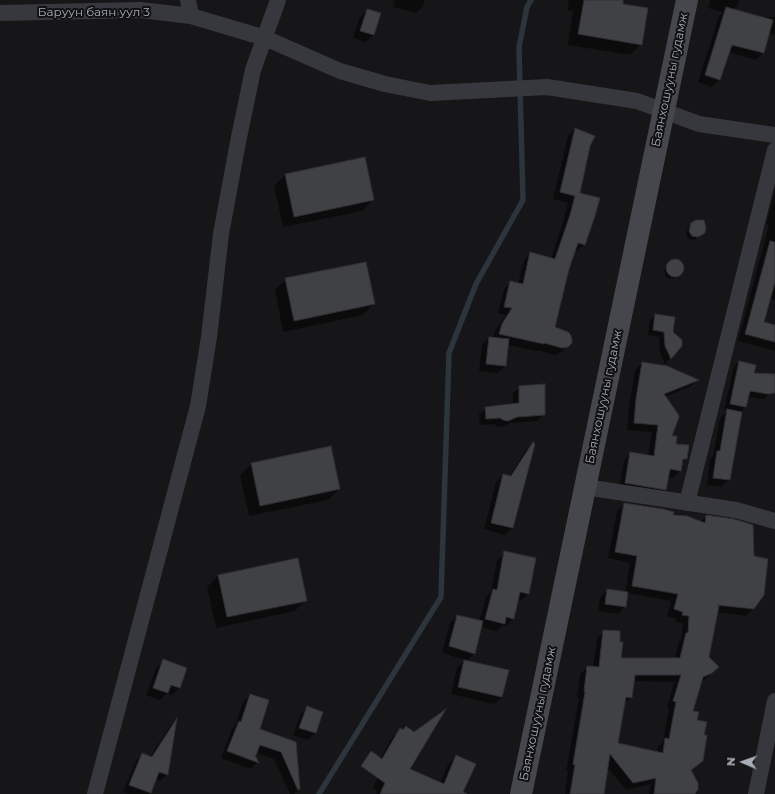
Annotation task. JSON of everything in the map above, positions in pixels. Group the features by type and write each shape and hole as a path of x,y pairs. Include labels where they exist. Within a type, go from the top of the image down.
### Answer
{"main road":[{"name":"Баянхошууны гудамж","path":"521,794 687,0"}],"street":[{"path":"95,794 198,406 209,337 221,234 252,70 278,0"},
{"name":"Баруун баян уул 3","path":"0,13 190,8 265,38 340,71 385,84 430,93 547,87 637,101 699,124 775,135"},
{"path":"687,503 775,150"},
{"path":"584,487 736,510 775,521"},
{"path":"756,794 775,701"}],"building":[{"path":"584,0 623,0 623,4 648,8 642,45 578,34"},
{"path":"726,7 773,20 764,53 732,45 720,80 705,75"},
{"path":"367,9 381,13 374,35 360,31"},
{"path":"575,128 595,136 590,146 580,193 600,198 585,245 578,243 569,269 555,327 568,332 572,339 572,343 568,347 562,348 499,334 502,324 512,308 504,307 510,281 523,284 530,252 555,259 575,196 560,192"},
{"path":"365,157 374,200 294,217 285,174"},
{"path":"696,220 704,220 706,228 705,233 698,237 692,236 689,231 691,223"},
{"path":"770,241 775,242 775,282 764,322 775,325 775,342 745,334"},
{"path":"675,259 681,262 684,268 681,274 675,277 669,274 666,268 669,262"},
{"path":"366,262 375,304 294,321 285,278"},
{"path":"655,314 675,317 673,332 682,340 682,346 671,359 665,346 664,332 653,330"},
{"path":"489,337 509,339 506,366 486,364"},
{"path":"739,361 756,365 754,373 775,374 775,393 768,394 750,391 746,407 730,404"},
{"path":"642,362 667,366 699,380 664,394 679,417 672,436 677,436 676,444 689,445 687,459 683,459 681,471 670,469 666,490 625,483 630,452 654,456 658,425 634,423"},
{"path":"545,384 545,415 517,417 508,421 500,418 486,419 485,407 519,403 519,386"},
{"path":"727,409 742,412 730,480 713,478 717,451 720,451"},
{"path":"533,442 535,444 513,528 491,523 503,474 511,476"},
{"path":"331,446 340,489 260,506 251,463"},
{"path":"624,503 663,509 674,512 673,515 687,516 705,523 706,515 734,519 753,525 754,556 768,559 764,595 754,609 717,605 719,606 709,657 719,667 712,673 703,677 693,711 699,712 697,720 707,722 704,735 707,735 703,761 691,770 698,783 698,789 695,794 654,794 656,778 633,783 610,754 604,794 570,794 575,765 573,764 585,692 587,666 599,667 603,630 620,631 620,642 623,642 621,658 680,658 686,633 688,633 689,616 682,615 683,612 674,609 678,594 632,586 637,556 615,552","holes":["635,675 681,675 673,701 676,702 669,739 665,738 663,753 618,743 626,697 632,698"]},
{"path":"504,551 536,558 529,594 520,592 514,619 506,617 505,624 485,619 493,589 497,590"},
{"path":"298,558 307,601 227,617 218,575"},
{"path":"607,589 628,592 626,607 605,604"},
{"path":"457,615 483,621 475,654 449,646"},
{"path":"163,659 187,668 180,688 171,685 168,693 153,688"},
{"path":"464,660 509,670 502,697 458,687"},
{"path":"250,694 269,700 260,729 296,742 300,789 298,790 281,752 260,745 255,755 259,763 227,751 239,721 241,722"},
{"path":"307,706 323,712 316,733 299,728"},
{"path":"446,709 410,769 444,784 456,755 476,764 463,792 467,794 380,794 385,783 361,766 371,751 382,759 400,728 403,730 406,726 414,732"},
{"path":"177,718 168,775 159,772 151,793 129,785 142,753 152,757"}],"waterway":[{"path":"319,794 441,597 449,353 476,284 523,200 519,47 527,7 531,0"}]}
